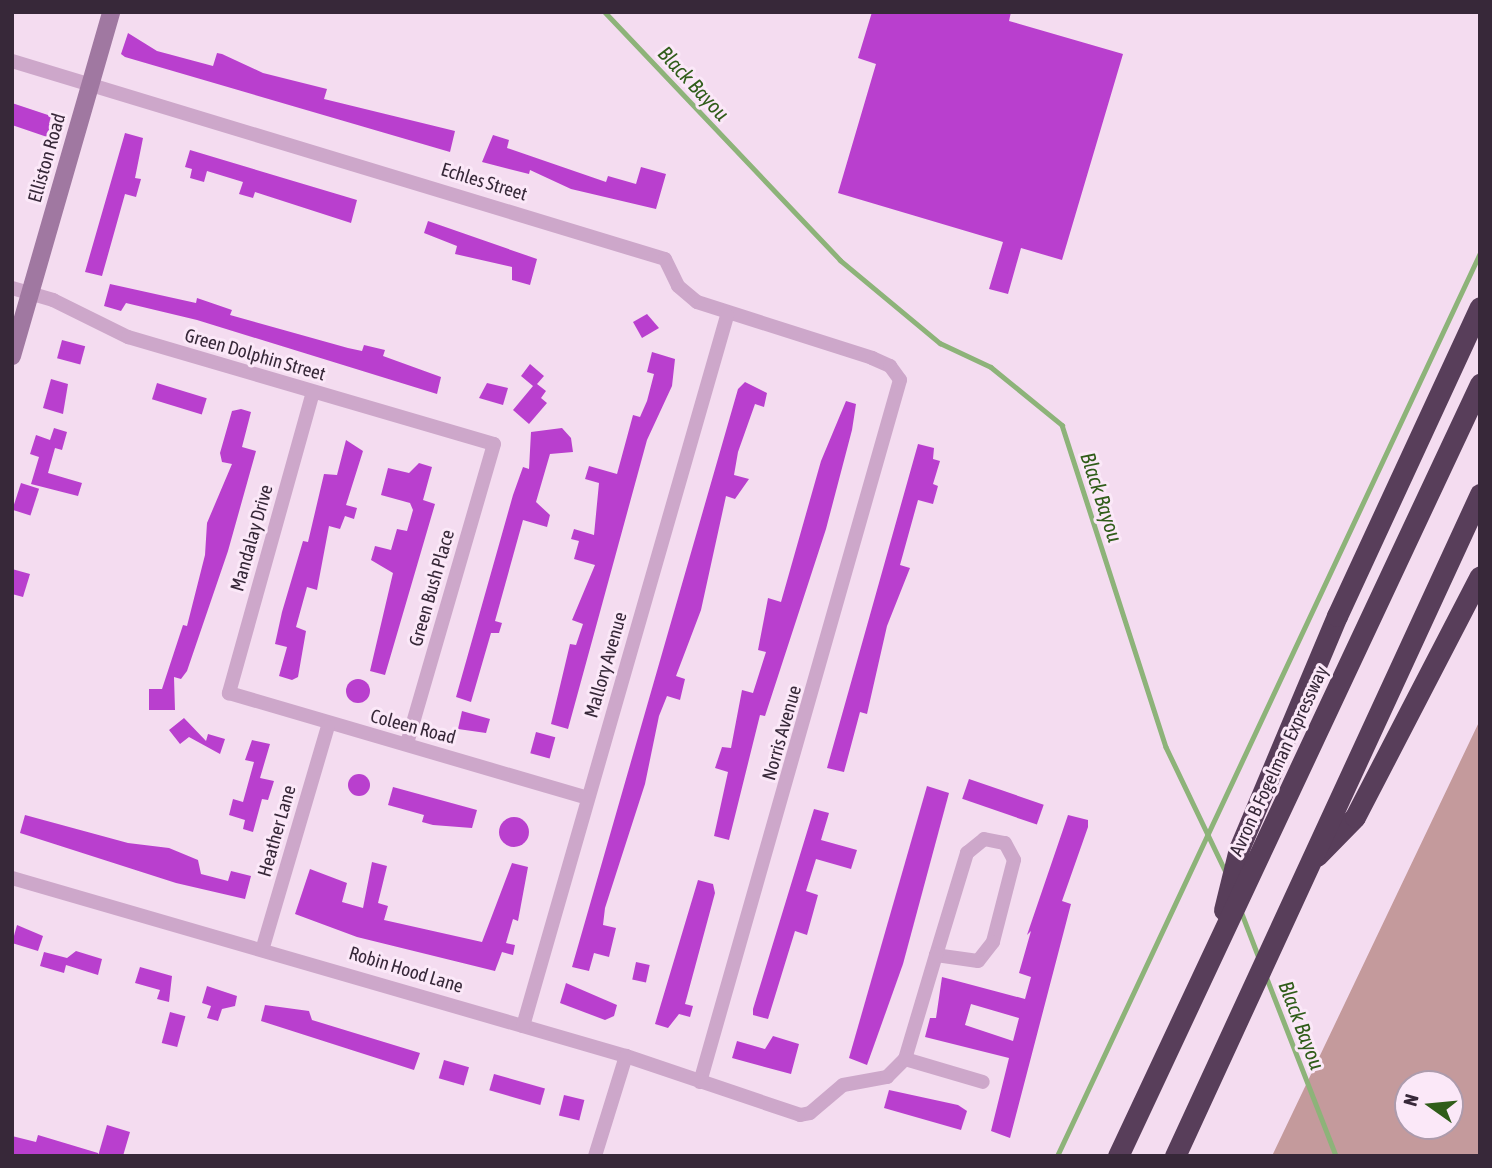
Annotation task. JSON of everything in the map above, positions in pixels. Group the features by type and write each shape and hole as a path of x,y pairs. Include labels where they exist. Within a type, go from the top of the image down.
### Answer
{"highway":[{"path":"1213,953 1239,849 1346,595 1480,307"},
{"name":"Avron B Fogelman Expressway","path":"1118,1156 1480,384"},
{"path":"1175,1156 1480,494"},
{"path":"1308,865 1355,817 1480,576"}],"street":[{"name":"Elliston Road","path":"12,356 111,12"},
{"name":"Echles Street","path":"12,61 665,259 678,286 727,316 890,366 901,380 900,394"},
{"name":"Green Dolphin Street","path":"12,288 30,293 128,337 494,444"},
{"name":"Mallory Avenue","path":"523,1026 727,316"},
{"name":"Mandalay Drive","path":"229,693 313,392"},
{"name":"Norris Avenue","path":"700,1082 900,394"},
{"name":"Green Bush Place","path":"407,744 494,444"},
{"name":"Coleen Road","path":"229,693 328,726 407,744 587,798"},
{"name":"Heather Lane","path":"263,947 328,726"},
{"path":"936,955 971,962 989,950 1014,860 1005,844 984,839 967,853 936,955 905,1059 983,1082"},
{"name":"Robin Hood Lane","path":"12,878 263,947 626,1056 785,1110 810,1113 831,1091 887,1077 905,1059"},
{"path":"595,1156 626,1056"}],"shaded area":[{"path":"1480,720 1480,1156 1272,1156"}],"building":[{"path":"872,12 1011,12 1009,21 1123,54 1062,260 1021,248 1008,294 989,289 1003,242 838,193 876,64 858,58"},
{"path":"128,33 157,51 213,66 217,53 222,54 263,73 327,89 324,99 455,131 450,152 125,57 121,54"},
{"path":"12,103 51,116 49,124 56,126 53,139 12,125"},
{"path":"125,133 143,138 135,178 141,179 136,197 125,194 102,276 85,272"},
{"path":"493,135 509,140 507,148 606,182 608,176 636,184 641,167 666,174 656,209 571,189 530,170 529,174 482,162"},
{"path":"190,150 357,200 351,223 255,192 253,198 239,194 243,182 207,171 204,182 190,178 192,169 185,167"},
{"path":"428,221 537,259 530,285 512,280 512,267 455,254 457,246 424,233"},
{"path":"110,284 196,303 197,298 232,310 230,315 348,348 362,351 364,345 385,350 383,356 441,377 437,394 197,320 126,303 121,311 104,306"},
{"path":"647,314 659,328 642,338 633,322"},
{"path":"62,340 85,346 80,365 57,358"},
{"path":"652,352 675,359 672,386 647,440 568,729 551,724 570,644 576,645 583,624 572,620 595,565 574,559 579,541 571,539 574,529 594,535 599,483 585,479 589,466 617,474 633,415 640,417 647,401 654,374 647,372"},
{"path":"530,364 544,376 537,384 546,391 541,398 547,403 529,424 513,410 533,386 521,376"},
{"path":"51,379 68,384 63,414 43,408"},
{"path":"745,382 767,393 764,407 755,404 738,452 734,475 749,479 735,499 726,496 701,610 676,676 685,679 680,700 667,696 659,716 645,784 605,908 603,925 616,928 609,957 594,953 589,971 572,967 738,389"},
{"path":"157,383 207,398 202,414 152,399"},
{"path":"487,383 508,388 503,405 479,398"},
{"path":"846,401 856,404 852,430 826,529 765,716 760,715 729,840 714,836 728,772 715,768 722,747 731,748 742,690 753,693 766,652 758,650 768,598 781,602 821,461"},
{"path":"241,409 251,412 242,447 256,451 228,551 187,671 181,679 174,677 175,710 149,710 149,689 162,689 183,625 187,626 205,555 207,523 232,464 222,462 220,453 232,411"},
{"path":"54,428 67,432 62,450 55,448 48,473 82,483 78,496 31,484 39,457 30,454 36,435 50,440"},
{"path":"562,428 571,438 573,452 550,454 536,502 550,515 547,527 523,520 495,621 502,623 499,633 491,633 471,702 456,697 513,495 523,467 529,469 531,432"},
{"path":"346,440 363,451 346,505 357,508 354,519 345,516 340,529 329,526 317,590 307,587 296,627 306,631 298,677 292,680 279,676 287,647 275,644 282,612 303,541 308,542 324,474 337,475"},
{"path":"918,444 934,448 933,459 940,461 933,484 938,486 933,504 918,500 900,565 910,568 887,626 867,714 860,712 844,772 827,768"},
{"path":"419,463 432,467 423,500 435,504 385,675 370,671 393,573 371,560 375,546 391,550 397,529 407,531 413,510 410,503 381,495 388,468 409,473"},
{"path":"21,483 39,489 30,516 12,510"},
{"path":"12,569 30,574 23,597 12,594"},
{"path":"358,679 369,686 370,691 363,702 358,703 347,696 346,691 353,680"},
{"path":"462,711 490,719 486,733 458,729"},
{"path":"184,718 206,741 208,734 225,739 220,754 189,737 180,744 169,730"},
{"path":"536,732 555,737 550,758 530,753"},
{"path":"252,740 270,744 260,778 274,781 268,800 262,799 253,832 243,829 245,820 229,815 233,799 243,802 254,762 245,760"},
{"path":"359,774 367,777 370,785 367,793 359,796 351,793 348,785 351,777"},
{"path":"969,779 1044,805 1037,825 962,799"},
{"path":"927,786 949,793 903,964 867,1065 849,1058"},
{"path":"393,787 477,810 472,828 422,822 424,815 388,805"},
{"path":"814,809 829,813 821,840 857,850 851,869 816,859 806,891 818,895 807,935 795,931 768,1019 753,1015 753,1009"},
{"path":"25,815 128,843 169,848 198,860 201,874 228,881 231,871 251,876 245,899 176,883 20,833"},
{"path":"1068,815 1088,820 1088,827 1062,901 1071,904 1010,1138 991,1131 1009,1058 925,1037 930,1018 936,1018 942,977 1025,999 1031,977 1019,973 1031,931 1027,935","holes":["971,1004 1019,1018 1013,1041 965,1025"]},
{"path":"514,817 525,821 529,832 525,843 514,847 503,843 499,832 503,821"},
{"path":"372,862 387,866 378,903 388,906 384,920 482,942 512,863 528,867 518,921 513,919 506,943 515,945 513,955 502,952 495,971 357,937 295,914 310,869 347,883 342,902 363,908"},
{"path":"698,880 713,884 715,893 685,1004 693,1006 690,1017 679,1014 668,1028 655,1024"},
{"path":"17,925 43,936 38,951 12,943"},
{"path":"76,951 102,959 98,975 66,965 64,973 40,966 44,952 67,958"},
{"path":"636,962 650,965 646,983 632,980"},
{"path":"140,967 172,976 169,1002 157,999 160,990 135,983"},
{"path":"566,983 617,1005 614,1016 605,1020 560,1003"},
{"path":"207,986 237,996 235,1006 222,1009 218,1021 207,1018 211,1006 202,1003"},
{"path":"265,1005 309,1011 312,1020 420,1053 414,1070 261,1021"},
{"path":"170,1012 185,1016 177,1047 162,1043"},
{"path":"773,1036 799,1044 791,1074 732,1058 737,1041 765,1049"},
{"path":"444,1060 469,1067 464,1085 439,1078"},
{"path":"494,1074 545,1089 540,1105 489,1090"},
{"path":"889,1090 958,1105 967,1111 961,1130 884,1108"},
{"path":"564,1095 584,1100 579,1120 559,1115"},
{"path":"107,1125 130,1132 123,1156 98,1156"},
{"path":"38,1135 98,1153 98,1156 12,1154 12,1136 36,1142"}],"waterway":[{"name":"Black Bayou","path":"605,12 840,260 940,343 991,367 1062,425 1166,747 1225,870"},
{"path":"1057,1156 1480,253"},
{"name":"Black Bayou","path":"1241,911 1259,958"},
{"name":"Black Bayou","path":"1266,976 1336,1156"}]}
